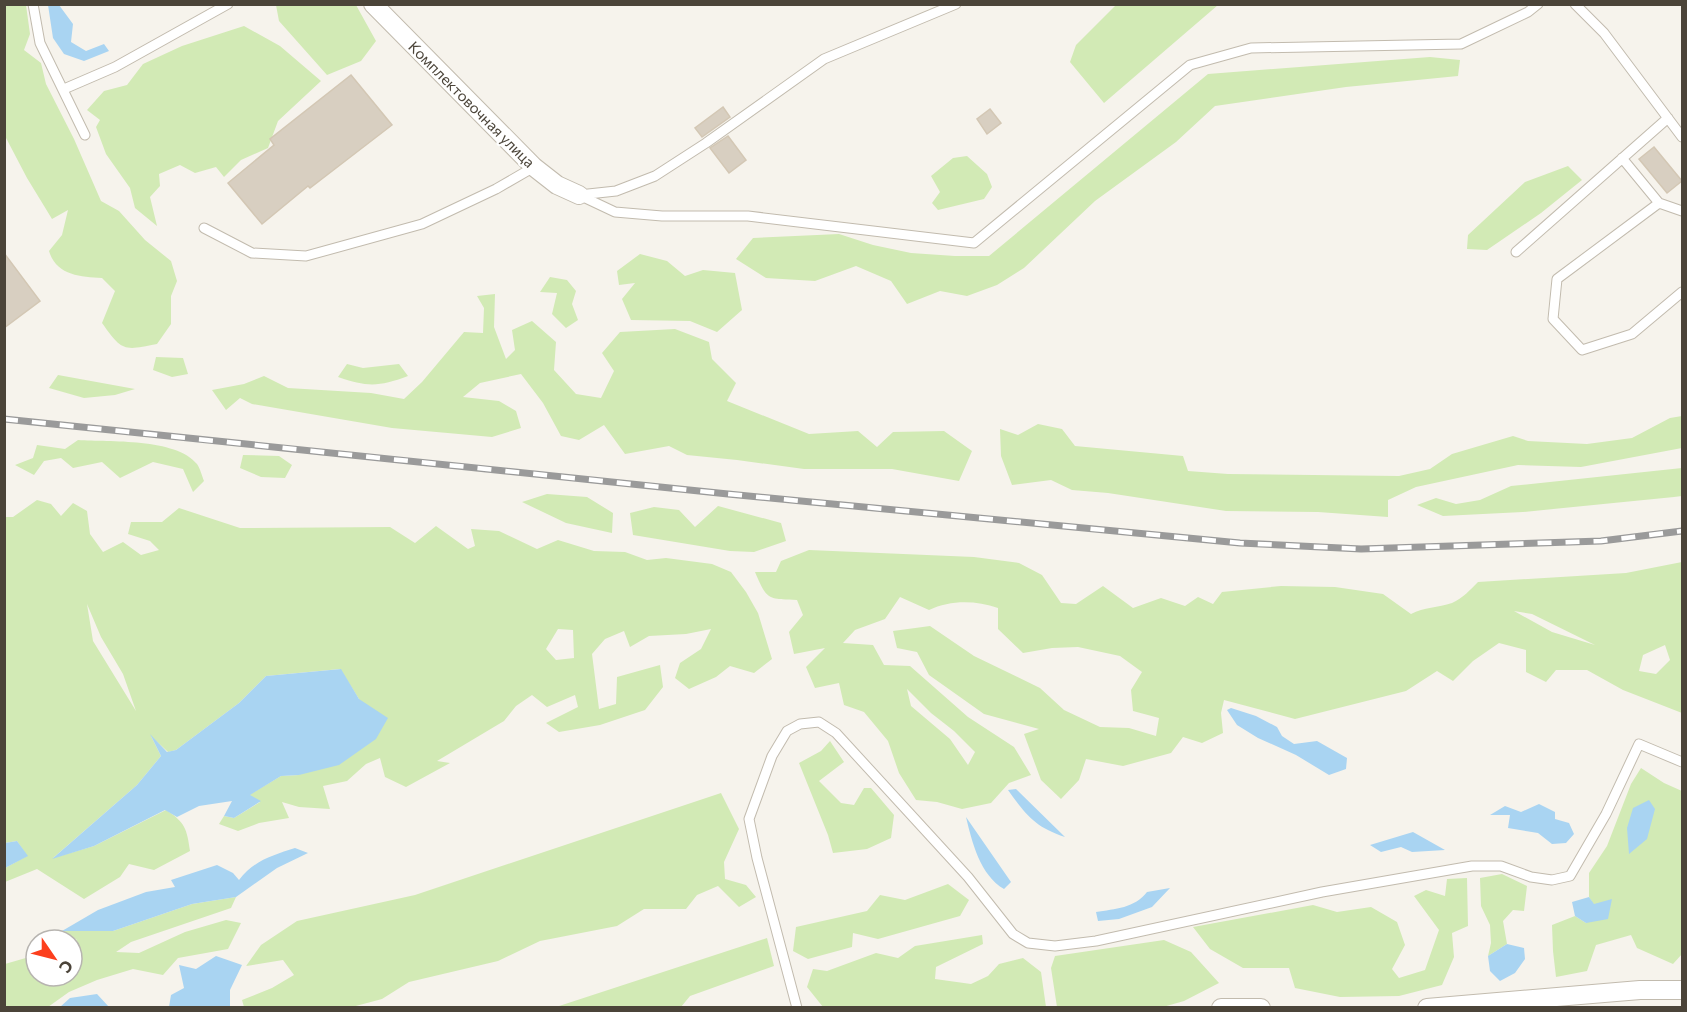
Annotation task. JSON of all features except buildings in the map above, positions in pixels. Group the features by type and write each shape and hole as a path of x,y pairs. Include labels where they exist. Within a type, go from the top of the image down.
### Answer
{"street":[{"name":"Комплектовочная улица","path":"373,4 534,167 557,185 579,195"},
{"path":"1427,1008 1640,990 1683,990"},
{"path":"1221,1008 1261,1008"}],"lane":[{"path":"33,4 40,43 85,135"},
{"path":"64,89 115,67 228,4"},
{"path":"579,195 616,191 655,176 706,143 824,59 956,4"},
{"path":"579,195 615,212 662,216 748,216 974,243 1190,65 1251,48 1461,44 1528,12 1538,4"},
{"path":"1575,4 1604,33 1683,137"},
{"path":"1516,252 1668,118"},
{"path":"1622,158 1659,204 1683,211"},
{"path":"204,228 252,253 306,256 422,224 496,189 534,167"},
{"path":"1659,204 1557,279 1553,319 1582,350 1632,334 1683,292"},
{"path":"797,1008 757,858 749,819 771,756 787,731 800,724 819,722 836,733 968,877 1012,934 1028,943 1055,946 1096,941 1322,892 1472,866 1501,866 1531,877 1552,880 1570,876 1606,814 1639,744 1683,762"}],"green space":[{"path":"5,4 26,5 30,34 24,50 41,63 46,84 74,139 101,201 119,211 145,240 171,261 177,281 171,296 171,324 157,344 130,348 119,344 102,323 115,291 102,278 70,273 63,270 52,259 49,251 62,235 68,210 52,219 5,136"},
{"path":"1117,4 1218,5 1104,103 1070,62 1076,45"},
{"path":"276,5 356,5 376,41 361,61 327,75 279,21"},
{"path":"244,26 280,46 321,81 278,121 268,148 241,160 224,177 216,167 195,173 180,165 159,174 160,186 150,197 157,226 135,208 130,188 106,154 96,127 100,120 87,110 104,91 127,85 143,64 182,46"},
{"path":"1430,57 1460,60 1458,76 1346,87 1215,106 1176,142 1095,201 1024,268 997,285 967,296 940,291 907,304 891,281 856,266 815,281 766,278 736,259 753,238 839,234 873,245 911,253 989,256 1208,74"},
{"path":"967,156 987,174 992,187 984,199 938,210 932,203 940,192 931,176 953,158"},
{"path":"1568,166 1582,180 1541,213 1487,250 1467,249 1468,235 1525,182"},
{"path":"640,254 667,261 685,276 703,270 735,273 742,310 717,332 690,321 631,320 622,299 635,283 619,285 617,271"},
{"path":"550,277 567,280 576,291 572,304 578,320 566,328 552,314 557,293 540,292"},
{"path":"495,294 494,327 506,359 515,350 512,330 532,321 556,342 554,370 576,394 601,398 614,371 602,353 620,332 675,329 709,342 712,359 736,383 727,401 809,434 858,431 877,447 893,432 944,431 972,451 959,481 892,469 804,469 687,455 669,446 625,454 604,425 579,440 561,436 543,403 521,374 480,383 463,397 499,401 516,411 521,428 492,437 392,428 252,404 240,398 226,410 212,390 244,384 264,376 288,388 371,393 404,399 422,382 464,332 483,333 484,308 477,296"},
{"path":"156,357 183,358 188,374 172,377 153,370"},
{"path":"347,364 363,368 399,364 408,376 381,384 357,383 338,377"},
{"path":"58,375 135,389 115,395 84,398 49,388"},
{"path":"1682,416 1682,448 1581,467 1518,465 1416,487 1388,500 1388,517 1318,512 1226,511 1108,493 1072,490 1051,480 1012,485 1001,456 1000,429 1018,435 1038,424 1062,429 1075,446 1183,456 1188,471 1228,474 1399,476 1430,469 1452,454 1513,436 1528,441 1587,444 1632,438 1670,418"},
{"path":"78,440 141,443 174,450 197,464 204,481 193,492 183,469 153,462 120,478 102,462 73,468 61,458 44,461 34,475 15,465 33,458 37,445 65,449"},
{"path":"243,455 279,456 292,465 285,478 261,477 240,468"},
{"path":"1682,468 1682,496 1523,512 1443,516 1417,505 1436,498 1456,504 1480,500 1511,486"},
{"path":"547,494 587,497 613,513 612,533 566,523 522,502"},
{"path":"37,500 51,504 61,516 73,503 87,511 90,534 103,552 123,542 141,555 159,550 150,541 128,534 131,522 162,522 179,508 240,528 390,527 415,543 436,526 468,549 475,546 471,529 499,531 537,549 558,540 594,551 625,552 647,560 666,558 712,564 731,572 746,592 758,613 772,659 754,673 730,666 716,677 689,689 675,678 680,663 701,649 711,629 686,634 649,636 630,647 624,631 605,639 592,654 599,709 616,704 617,677 660,665 663,687 645,710 600,725 559,732 546,723 578,707 575,695 547,707 532,695 516,706 504,721 437,761 450,763 406,787 385,777 380,758 366,764 347,781 323,786 330,809 299,807 282,802 289,818 259,823 238,831 219,824 224,816 234,818 260,802 249,795 281,776 299,775 359,699 340,669 266,676 239,703 176,750 168,752 151,736 161,756 137,785 53,858 94,846 166,810 184,827 190,851 154,870 129,864 120,877 84,899 37,869 5,882 5,868 27,856 17,841 5,843 5,517 13,517","holes":["87,604 101,637 123,674 136,711 93,641","558,629 573,630 574,658 556,660 546,649"]},
{"path":"718,506 781,523 786,541 754,552 730,551 633,535 630,513 654,507 679,510 695,527"},
{"path":"809,550 974,557 1019,563 1042,575 1061,603 1076,604 1103,586 1133,608 1161,598 1185,606 1198,597 1213,604 1222,592 1281,586 1335,587 1383,594 1411,614 1452,603 1478,582 1626,573 1682,562 1682,713 1623,690 1587,670 1556,670 1546,682 1526,672 1526,650 1499,643 1473,661 1453,681 1437,671 1406,691 1295,719 1224,700 1221,713 1223,733 1202,743 1183,737 1171,753 1123,766 1086,759 1079,780 1061,799 1041,780 1024,734 1039,729 984,714 929,675 917,652 897,648 893,631 930,626 974,656 1040,688 1064,710 1100,727 1129,728 1156,736 1159,718 1133,711 1131,690 1142,672 1120,656 1078,647 1052,648 1023,653 998,629 998,608 963,602 945,604 929,610 900,597 885,619 855,630 843,643 873,645 884,665 910,666 968,717 1014,747 1031,775 1009,783 991,803 962,809 937,802 916,800 899,773 888,741 864,712 844,705 839,683 815,688 806,667 825,648 794,654 789,632 803,615 797,600 769,596 762,588 755,572 776,572 781,561","holes":["1514,611 1532,614 1595,645 1552,632","1665,645 1670,660 1656,674 1639,671 1643,655","907,689 975,752 968,765 950,739 911,706"]},
{"path":"830,741 844,762 819,781 841,803 854,805 864,788 871,788 894,815 891,838 867,849 833,853 799,763 821,751"},
{"path":"1641,768 1664,783 1682,791 1682,954 1673,964 1637,948 1631,935 1596,945 1587,971 1556,977 1552,925 1575,916 1586,923 1611,900 1594,905 1589,897 1589,873 1607,846 1631,784"},
{"path":"721,793 739,829 724,862 725,879 746,885 756,897 739,907 718,886 697,895 686,909 644,909 617,926 540,941 498,961 409,982 382,999 352,1007 244,1007 242,1000 272,988 294,975 283,960 246,966 261,945 297,921 415,895"},
{"path":"1502,874 1527,886 1524,911 1513,910 1503,921 1507,944 1488,956 1491,943 1490,925 1481,906 1480,878"},
{"path":"1467,878 1468,926 1452,933 1454,957 1442,985 1399,996 1340,997 1295,988 1289,968 1243,968 1210,949 1193,927 1313,905 1337,912 1371,907 1397,922 1405,945 1392,969 1399,978 1425,970 1439,930 1414,896 1426,890 1445,896 1447,879"},
{"path":"948,884 969,900 960,916 878,939 853,933 852,947 808,959 793,951 796,927 867,911 880,895 905,900"},
{"path":"236,897 231,908 131,942 116,952 139,953 185,932 226,920 241,923 228,949 178,958 163,975 133,969 84,986 84,931 113,931 192,904"},
{"path":"982,935 983,944 936,967 935,979 971,984 988,976 999,964 1023,958 1041,972 1046,1007 823,1007 807,987 813,969 827,971 876,953 898,958 915,946"},
{"path":"767,938 774,966 690,996 681,1007 556,1007"},
{"path":"1164,940 1191,952 1219,983 1184,1001 1163,1007 1057,1007 1051,968 1055,956"},
{"path":"24,958 24,988 78,988 48,1007 5,1008 5,964"}],"water":[{"path":"48,5 59,5 73,24 71,42 86,51 104,44 109,51 84,61 64,54 53,38"},
{"path":"341,669 359,699 388,718 376,739 339,765 299,775 281,776 250,795 261,801 234,818 224,816 232,801 199,806 177,817 165,810 94,846 52,859 137,785 161,756 150,734 167,752 176,750 239,703 266,676"},
{"path":"1231,708 1256,716 1277,727 1282,736 1294,744 1317,741 1347,758 1346,769 1329,775 1296,755 1258,738 1237,725 1227,710"},
{"path":"1016,789 1065,837 1046,829 1032,819 1008,790"},
{"path":"1649,800 1655,809 1647,839 1629,854 1627,828 1633,808"},
{"path":"1539,804 1555,812 1555,819 1569,823 1574,834 1566,843 1552,844 1538,833 1508,828 1510,815 1490,815 1505,806 1521,812"},
{"path":"966,817 1011,882 1004,889 983,867 974,847"},
{"path":"1413,832 1445,850 1412,852 1401,847 1381,852 1370,845"},
{"path":"17,841 28,856 5,868 5,843"},
{"path":"295,848 308,853 277,868 236,897 192,904 113,931 84,931 84,928 67,928 98,910 146,892 175,887 171,880 217,865 233,873 239,880 257,863"},
{"path":"1170,888 1152,907 1119,919 1098,921 1096,912 1131,905 1147,892"},
{"path":"1589,897 1594,904 1612,899 1608,919 1586,923 1575,916 1572,902"},
{"path":"1507,944 1524,948 1525,959 1515,973 1500,981 1490,971 1488,956"},
{"path":"216,956 242,965 230,990 230,1007 169,1007 171,995 184,988 179,965 196,969"},
{"path":"97,994 109,1007 60,1007 70,998"}],"railway":[{"path":"4,419 728,494 1240,543 1361,549 1601,541 1682,531"}]}
